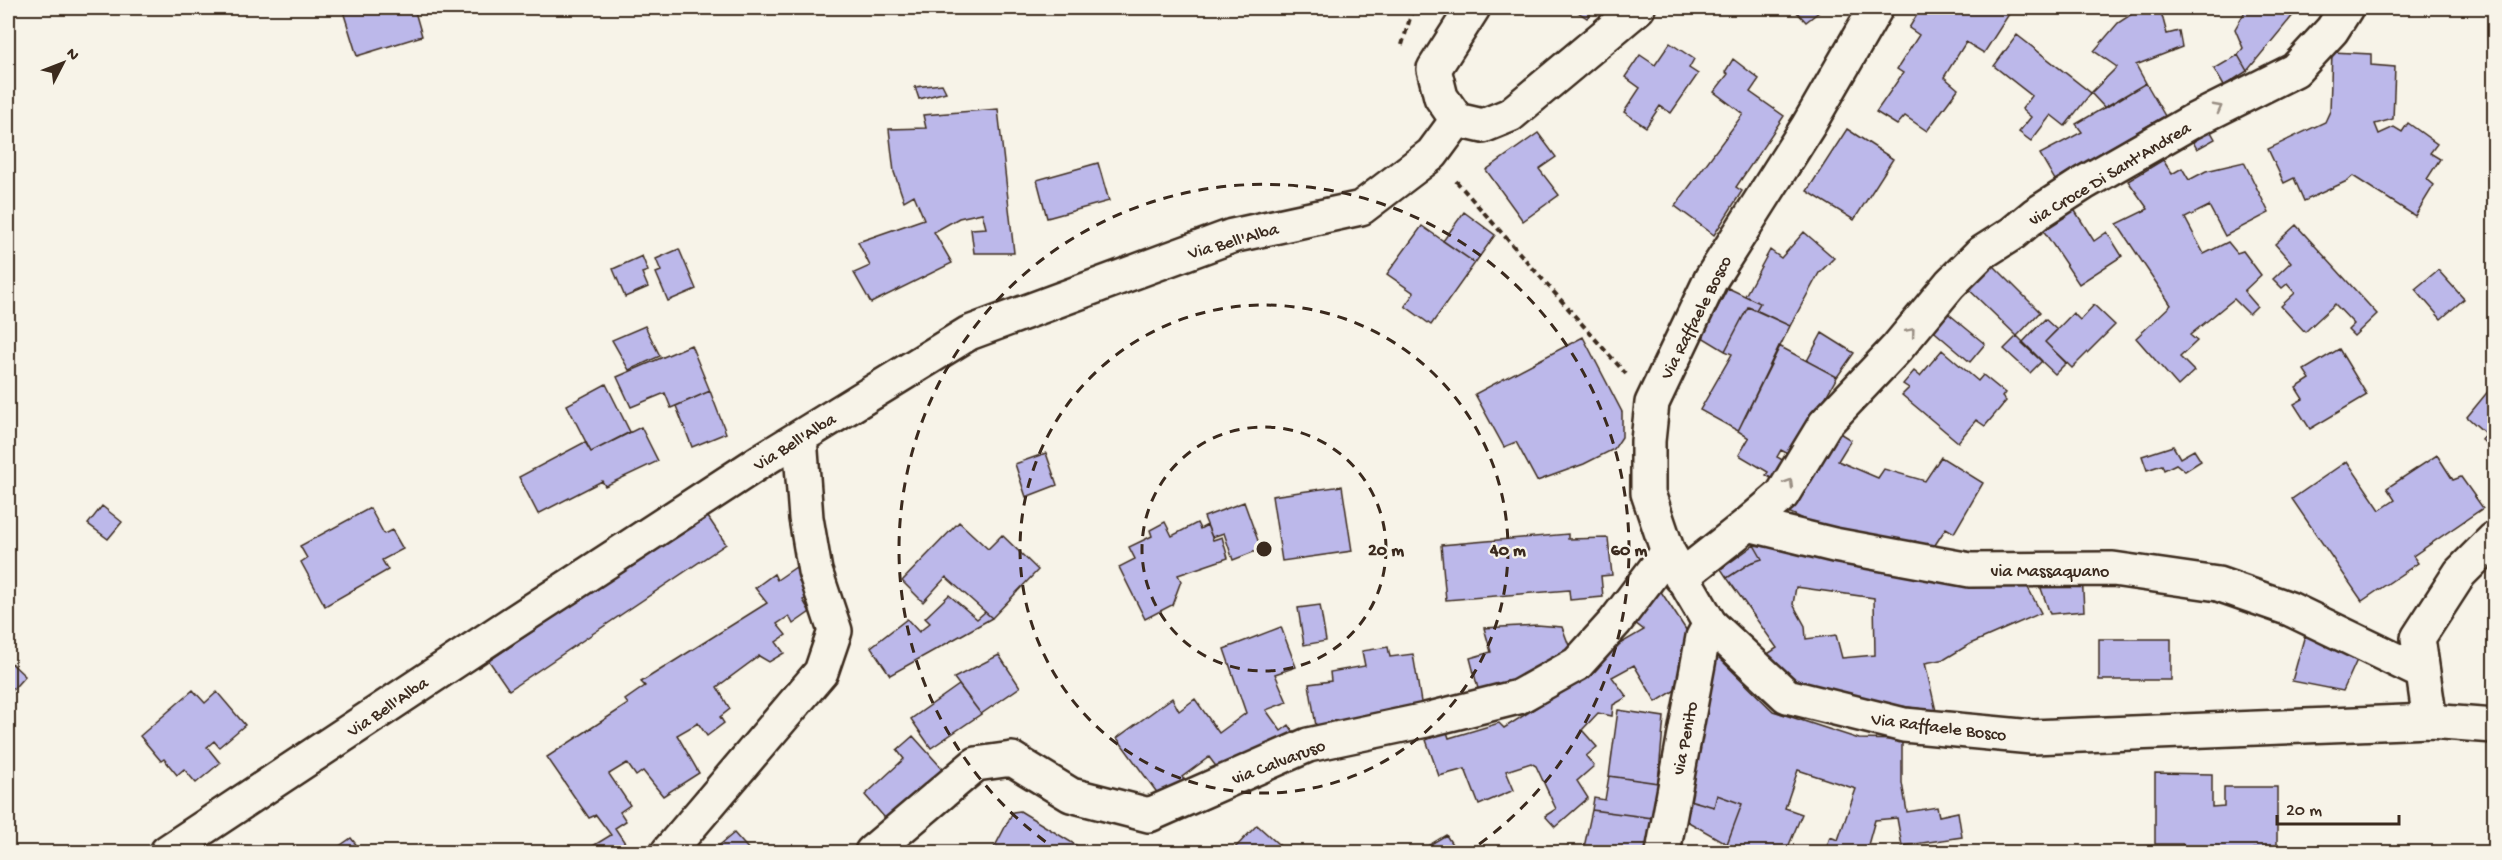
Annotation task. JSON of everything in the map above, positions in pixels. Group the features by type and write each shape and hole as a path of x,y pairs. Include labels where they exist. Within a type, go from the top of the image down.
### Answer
{"street":[{"path":"1473,8 1434,69 1441,97 1457,120 1483,126 1510,115 1638,8"},
{"name":"Via Raffaele Bosco","path":"1876,8 1808,126 1711,279 1652,403 1648,441 1648,493 1675,565 1710,624 1787,696 1904,726 2032,737 2430,721 2494,726"},
{"name":"via Croce Di Sant'Andrea","path":"1748,524 1782,495 1825,424 1897,348 1950,284 1980,254 2084,183 2191,122 2295,70 2332,30 2346,8"},
{"name":"Via Bell'Alba","path":"167,852 506,627 800,438 969,333 1232,236 1361,208 1424,144 1457,120"},
{"path":"668,852 821,672 835,631 813,560 806,518 800,438"},
{"path":"1675,565 1748,524"},
{"name":"via Massaquano","path":"1748,524 1834,545 1970,570 2113,569 2218,584 2290,609 2423,673"},
{"path":"2430,721 2418,638 2460,573 2494,539"},
{"name":"via Calvaruso","path":"872,852 976,764 1012,759 1071,795 1149,815 1308,745 1426,720 1518,697 1577,664 1615,622 1675,565"},
{"name":"via Penito","path":"1663,852 1703,637 1710,624"}],"path":[{"path":"1424,144 1652,403"}],"building":[{"path":"342,8 414,8 422,36 357,56"},
{"path":"1572,8 1595,8 1587,18"},
{"path":"1793,8 1824,8 1806,22"},
{"path":"1921,8 2007,8 2011,11 1984,53 1966,42 1944,77 1958,89 1927,131 1905,116 1897,125 1876,112 1903,73 1897,69 1919,35 1909,28"},
{"path":"2141,8 2160,8 2167,34 2179,31 2182,47 2136,65 2146,83 2105,108 2091,93 2117,67 2094,51 2118,23"},
{"path":"2247,8 2299,8 2247,71 2238,55 2243,48 2235,29"},
{"path":"2017,35 2091,93 2065,126 2051,115 2031,141 2019,132 2031,117 2022,109 2032,96 1994,66"},
{"path":"1670,43 1694,59 1689,68 1698,74 1671,113 1660,106 1646,127 1624,112 1640,88 1625,77 1640,55 1655,65"},
{"path":"2332,52 2371,54 2371,65 2395,67 2393,119 2375,124 2379,134 2394,127 2402,132 2408,123 2437,144 2430,153 2440,159 2427,179 2434,185 2415,216 2353,176 2304,201 2294,178 2284,183 2268,149 2325,122 2330,111"},
{"path":"2238,55 2247,71 2224,86 2214,69"},
{"path":"1733,59 1759,79 1750,92 1784,116 1736,187 1742,191 1714,235 1675,206 1743,114 1714,92 1728,74 1725,72"},
{"path":"2146,83 2165,116 2055,180 2040,154 2082,132 2076,124"},
{"path":"942,84 946,92 919,99 915,87"},
{"path":"998,109 1014,253 974,253 971,229 986,228 982,213 959,218 934,232 952,263 871,303 854,273 870,266 858,242 924,219 914,195 904,201 894,172 889,129 926,128 923,115"},
{"path":"2206,123 2215,139 2197,149 2188,133"},
{"path":"1847,129 1893,159 1854,220 1807,191"},
{"path":"1538,133 1556,157 1539,169 1559,195 1523,221 1486,170"},
{"path":"2163,160 2172,174 2182,168 2189,180 2206,171 2244,162 2269,213 2225,236 2209,206 2185,218 2204,254 2228,242 2237,253 2243,251 2261,275 2244,291 2257,306 2249,314 2234,299 2190,335 2197,341 2180,357 2194,371 2178,386 2136,338 2171,305 2117,224 2148,209 2128,181"},
{"path":"1098,163 1109,201 1047,218 1037,180"},
{"path":"2070,203 2094,241 2107,232 2122,256 2079,284 2039,224"},
{"path":"1464,212 1495,235 1475,263 1443,241"},
{"path":"2296,225 2377,314 2354,336 2348,330 2354,324 2335,304 2305,332 2281,306 2295,293 2287,284 2282,288 2273,279 2291,262 2275,244"},
{"path":"1422,226 1475,263 1431,325 1405,306 1414,293 1387,274"},
{"path":"1804,232 1834,258 1819,273 1790,326 1756,310 1760,303 1745,296 1770,250 1781,258"},
{"path":"679,249 696,289 668,301 656,273 661,271 656,259"},
{"path":"642,256 648,271 642,273 648,287 625,297 613,269"},
{"path":"1986,258 2040,312 2017,336 1962,283"},
{"path":"2438,270 2464,299 2441,319 2415,289"},
{"path":"1728,288 1760,303 1756,310 1748,307 1725,351 1702,337"},
{"path":"2094,305 2115,325 2072,368 2045,342 2073,313 2080,320"},
{"path":"1748,307 1790,326 1738,431 1700,410 1732,354 1725,351"},
{"path":"1944,310 1985,344 1970,362 1930,328"},
{"path":"2045,319 2057,330 2045,342 2066,363 2055,374 2022,343"},
{"path":"645,326 660,356 629,370 612,340"},
{"path":"1822,333 1854,353 1837,377 1807,361"},
{"path":"2017,336 2042,361 2030,373 2004,349"},
{"path":"1583,337 1622,412 1622,437 1614,449 1584,464 1537,481 1516,442 1504,447 1475,394"},
{"path":"691,345 710,391 671,408 665,393 631,407 617,377"},
{"path":"1779,346 1837,377 1792,456 1781,450 1777,457 1788,463 1777,482 1766,475 1768,472 1739,455 1749,438 1738,431"},
{"path":"2339,349 2367,395 2310,429 2294,404 2303,399 2296,388 2310,379 2304,370"},
{"path":"1942,350 1978,381 1983,375 2005,393 2002,397 2006,401 1985,426 1976,420 1958,442 1902,395 1909,388 1903,384 1914,371 1920,376"},
{"path":"606,384 630,432 591,452 567,405"},
{"path":"2494,384 2494,451 2482,440 2486,434 2467,417"},
{"path":"710,391 726,433 692,447 676,406"},
{"path":"1825,424 1851,440 1838,461 1878,478 1884,469 1925,481 1941,457 1983,483 1954,533 1946,528 1933,548 1915,541 1912,553 1843,537 1775,506"},
{"path":"641,427 658,461 605,486 602,481 538,514 519,477 585,442 591,452"},
{"path":"2173,446 2180,458 2194,450 2201,461 2185,471 2176,464 2164,470 2162,465 2147,470 2142,456"},
{"path":"1046,453 1057,485 1026,497 1015,464"},
{"path":"2437,455 2453,480 2461,477 2483,508 2413,556 2418,563 2362,601 2292,499 2347,461 2380,510 2395,500 2387,488"},
{"path":"1342,486 1352,551 1282,561 1272,496"},
{"path":"1244,502 1261,549 1233,560 1224,533 1212,537 1204,517"},
{"path":"102,506 122,522 108,539 88,524"},
{"path":"370,508 384,534 392,530 403,549 382,560 388,570 325,606 301,562 307,558 300,546"},
{"path":"706,514 726,544 509,690 489,661"},
{"path":"959,522 988,549 1002,535 1038,570 992,618 946,577 923,602 902,581"},
{"path":"1165,522 1172,536 1197,523 1200,529 1207,525 1213,540 1222,537 1228,558 1178,575 1181,581 1172,605 1145,619 1119,567 1135,559 1129,547 1152,536 1150,530"},
{"path":"1568,534 1568,539 1608,538 1612,575 1601,576 1603,597 1570,600 1569,590 1446,600 1441,545"},
{"path":"1754,545 1982,579 2024,580 2041,613 1970,644 1945,659 1925,663 1936,711 1851,699 1803,685 1777,669 1766,655 1777,648 1727,578 1750,563 1762,559","holes":["1796,587 1874,598 1875,655 1842,658 1836,635 1806,639 1805,626 1793,604"]},
{"path":"1754,545 1762,559 1750,563 1727,578 1721,569"},
{"path":"796,567 815,594 803,600 810,612 793,624 789,616 777,624 786,635 776,642 784,653 769,662 759,656 717,687 730,709 720,717 724,723 707,736 698,723 677,735 699,773 663,796 643,771 636,776 627,763 609,774 630,805 620,812 626,821 615,828 631,852 583,852 611,835 596,815 589,818 547,757 628,704 625,700 645,686 641,682 767,603 755,588 774,574 777,580"},
{"path":"2082,573 2084,611 2050,614 2037,577"},
{"path":"1656,584 1696,645 1685,684 1656,702 1634,665 1612,677 1627,697 1613,705 1612,716 1598,713 1582,730 1597,747 1586,756 1594,766 1577,781 1588,798 1555,827 1545,816 1556,809 1536,766 1531,763 1506,771 1514,790 1479,805 1465,769 1439,776 1426,740 1447,732 1449,738 1499,723 1504,728 1556,695 1549,685 1644,630 1635,623"},
{"path":"949,595 977,619 985,612 992,618 890,675 871,647 907,619 919,632 930,623 925,618"},
{"path":"1320,605 1326,641 1304,645 1298,608"},
{"path":"2308,624 2361,651 2343,691 2292,681"},
{"path":"1537,625 1562,627 1574,659 1482,704 1470,658 1491,652 1484,628"},
{"path":"1281,627 1296,667 1275,674 1287,702 1266,710 1281,731 1289,725 1299,740 1221,773 1209,757 1182,777 1185,781 1161,798 1117,738 1172,698 1179,711 1195,699 1219,733 1246,713 1224,649"},
{"path":"2099,639 2171,639 2171,680 2099,680"},
{"path":"1388,647 1390,657 1413,654 1423,714 1317,732 1309,684 1331,681 1330,672 1365,666 1362,651"},
{"path":"1709,648 1773,711 1859,739 1902,740 1902,783 1907,812 1937,807 1939,816 1958,812 1962,837 1902,846 1897,818 1875,820 1866,852 1825,852 1830,837 1838,840 1856,789 1798,770 1785,808 1802,814 1786,852 1742,852 1727,844 1742,804 1717,795 1714,807 1679,797"},
{"path":"999,655 1020,687 981,714 954,678"},
{"path":"8,660 25,676 8,695"},
{"path":"959,685 981,714 931,748 911,719"},
{"path":"193,690 205,703 217,692 245,725 219,747 214,741 207,747 220,763 196,783 184,769 177,775 164,759 161,761 140,736"},
{"path":"1618,710 1664,717 1658,783 1609,776"},
{"path":"913,736 948,775 891,825 865,795 904,759 897,750"},
{"path":"2155,773 2212,774 2212,807 2224,806 2224,787 2277,787 2277,849 2253,849 2253,852 2183,852 2183,844 2155,844"},
{"path":"1609,776 1658,783 1660,819 1592,810 1594,798 1605,800"},
{"path":"1717,795 1742,804 1727,844 1678,816 1679,797 1714,807"},
{"path":"1592,810 1660,819 1656,852 1583,852"},
{"path":"1020,811 1085,852 992,852 1013,812"},
{"path":"1257,825 1287,852 1231,852"},
{"path":"734,833 751,852 718,852 715,849"},
{"path":"1446,835 1457,852 1429,852 1426,847"},
{"path":"351,838 362,852 331,852"}]}
